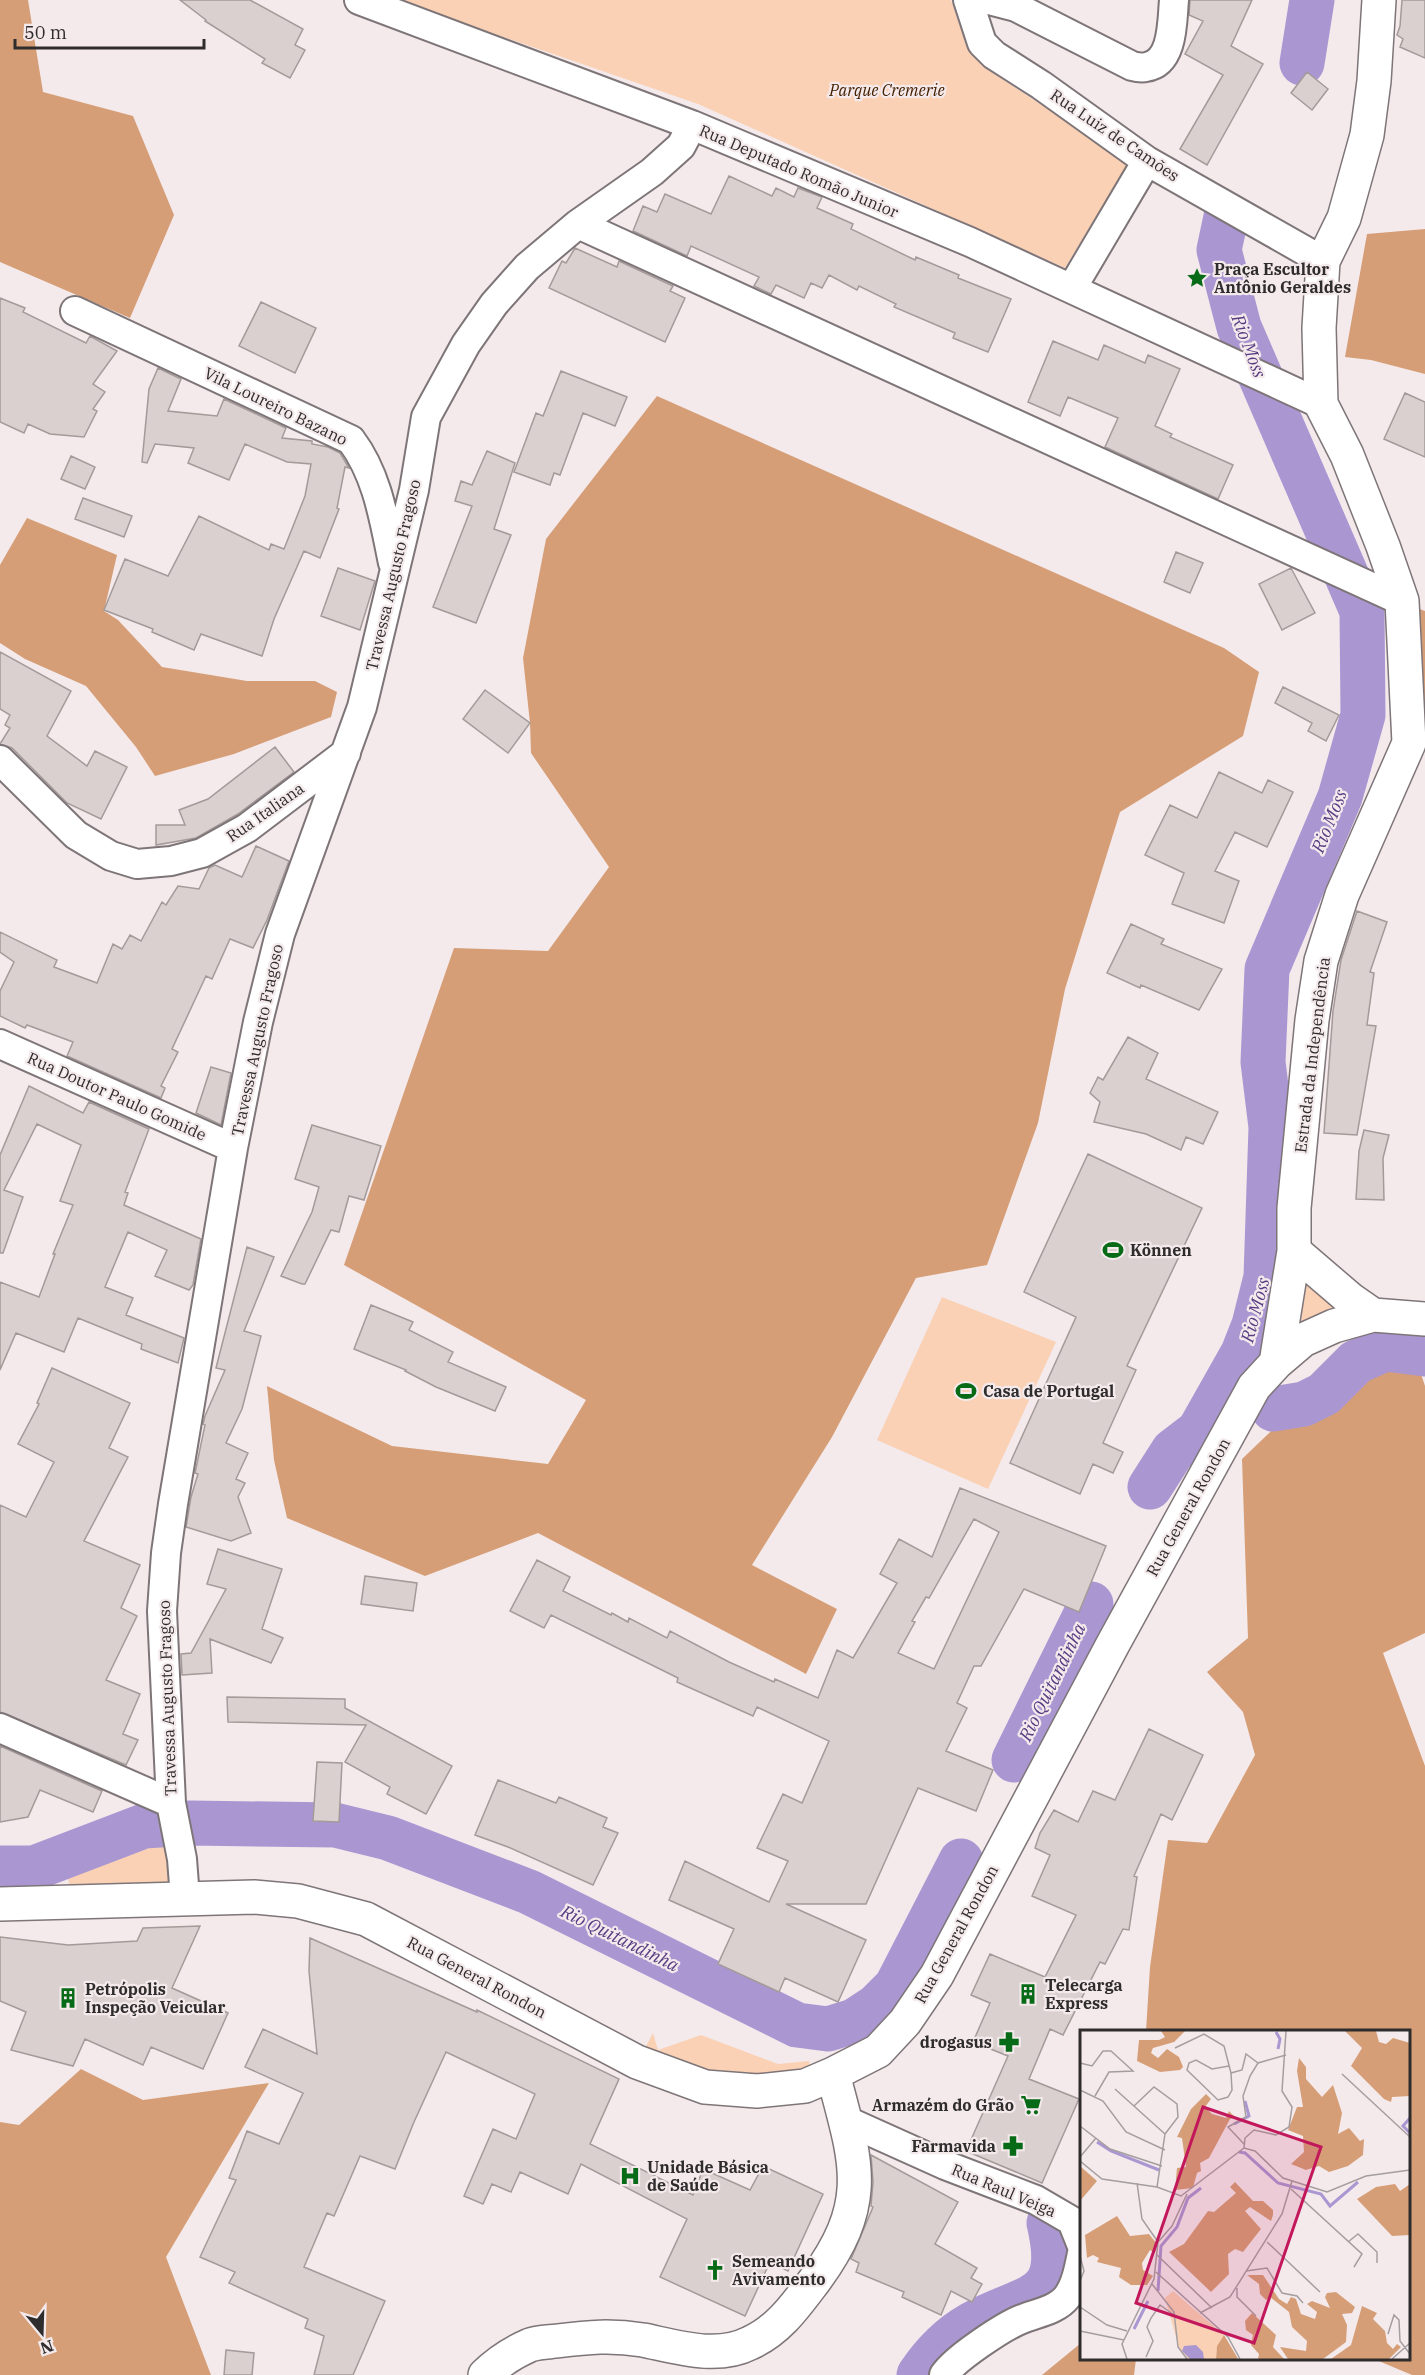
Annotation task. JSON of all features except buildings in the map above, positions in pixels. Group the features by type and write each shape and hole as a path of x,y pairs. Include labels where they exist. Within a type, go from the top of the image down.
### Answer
{"street":[{"name":"Rua Deputado Romão Junior","path":"359,0 692,125 970,242 1320,404"},
{"path":"978,1 1016,7 1132,66 1147,68 1157,63 1169,42 1174,0"},
{"name":"Estrada da Independência","path":"1276,1363 1293,1251 1294,1208 1312,1020 1321,961 1342,895 1417,748 1401,601 1383,546 1347,456 1320,404 1319,328 1323,261 1344,218 1367,135 1374,81 1379,0"},
{"name":"Rua Luiz de Camões","path":"978,1 982,44 994,56 1058,97 1147,161 1323,261"},
{"name":"Travessa Augusto Fragoso","path":"185,1899 182,1859 171,1803 162,1611 166,1553 233,1148 258,1022 280,934 362,707 414,490 426,417 466,344 494,304 527,267 578,224 652,172 681,146 692,125"},
{"path":"1072,288 1147,161"},
{"path":"578,224 1401,601"},
{"name":"Vila Loureiro Bazano","path":"75,311 351,440 365,458 381,505 394,571"},
{"name":"Rua Italiana","path":"0,760 76,836 111,856 138,864 171,861 202,853 247,828 346,753"},
{"name":"Rua Doutor Paulo Gomide","path":"0,1044 233,1148"},
{"path":"1293,1251 1350,1299 1373,1315"},
{"name":"Rua General Rondon","path":"0,1904 254,1897 298,1901 366,1919 637,2062 705,2087 757,2091 805,2086 878,2050 905,2022 937,1975 1254,1387 1276,1363 1304,1340 1334,1326 1373,1315 1425,1319"},
{"path":"0,1728 171,1803"},
{"path":"485,2375 531,2344 611,2335 693,2351 720,2350 748,2345 769,2333 791,2312 823,2269 847,2227 855,2187 854,2154 833,2074"},
{"name":"Rua Raul Veiga","path":"845,2120 945,2165 1036,2200 1072,2221 1080,2241"},
{"path":"944,2375 969,2351 1021,2319 1042,2314 1066,2297 1078,2274 1080,2264"}],"green space":[{"name":"Parque Cremerie","path":"396,0 951,0 967,47 982,66 1129,162 1065,268 698,104"},
{"path":"1303,1282 1334,1308 1301,1325"},
{"name":"Casa de Portugal","path":"942,1297 1056,1342 988,1489 877,1440"},
{"path":"167,1842 175,1887 71,1891 67,1875 140,1845"},
{"path":"653,2033 658,2050 701,2035 778,2064 809,2061 810,2068 776,2076 706,2076 645,2048"}],"shaded area":[{"path":"0,0 28,0 43,92 133,116 174,215 130,318 0,262"},
{"path":"1425,229 1425,374 1371,360 1345,357 1367,234"},
{"path":"657,396 1224,648 1259,672 1243,736 1120,812 1065,989 1038,1123 987,1265 916,1278 832,1437 752,1565 837,1609 806,1674 538,1533 425,1576 287,1518 274,1460 267,1386 392,1446 548,1464 586,1400 344,1265 454,948 548,951 609,867 531,753 523,658 546,539"},
{"path":"27,518 117,555 104,611 118,620 162,667 247,681 315,681 337,692 331,717 234,754 155,776 136,747 86,686 25,659 0,643 0,565"},
{"path":"1406,604 1425,611 1425,716 1415,719"},
{"path":"1417,1362 1425,1386 1425,1633 1383,1653 1425,1766 1425,2375 1412,2375 1376,2360 1410,2360 1410,2030 1146,2030 1150,1967 1168,1840 1207,1843 1255,1755 1243,1712 1207,1672 1248,1638 1242,1459 1315,1389"},
{"path":"81,2069 143,2100 269,2083 166,2257 211,2375 0,2375 0,2122 19,2125"},
{"path":"1080,2344 1080,2360 1136,2360 1134,2375 1042,2375"}],"waterway":[{"name":"Rio Moss","path":"1302,63 1312,0"},
{"name":"Rio Moss","path":"1150,1487 1173,1451 1199,1431 1243,1353 1254,1325 1266,1277 1271,1127 1263,1062 1267,969 1340,797 1363,715 1362,611 1239,327 1219,250 1226,217"},
{"name":"Rio Quitandinha","path":"1273,1409 1304,1404 1324,1394 1356,1362 1385,1349 1425,1354"},
{"name":"Rio Quitandinha","path":"1014,1760 1091,1604"},
{"name":"Rio Quitandinha","path":"0,1868 34,1868 144,1826 191,1823 335,1825 388,1838 529,1892 797,2025 828,2029 854,2021 877,2006 896,1987 961,1861"},
{"path":"919,2375 936,2353 956,2334 1038,2293 1047,2283 1053,2269 1049,2223"}],"place":[{"name":"Praça Escultor Antônio Geraldes","path":"1197,278"},
{"name":"Können","path":"1113,1250"},
{"name":"Casa de Portugal","path":"966,1391"},
{"name":"Telecarga Express","path":"1028,1994"},
{"name":"Petrópolis Inspeção Veicular","path":"68,1998"},
{"name":"drogasus","path":"1009,2042"},
{"name":"Armazém do Grão","path":"1031,2105"},
{"name":"Farmavida","path":"1013,2146"},
{"name":"Unidade Básica de Saúde","path":"630,2176"},
{"name":"Semeando Avivamento","path":"715,2270"}]}
